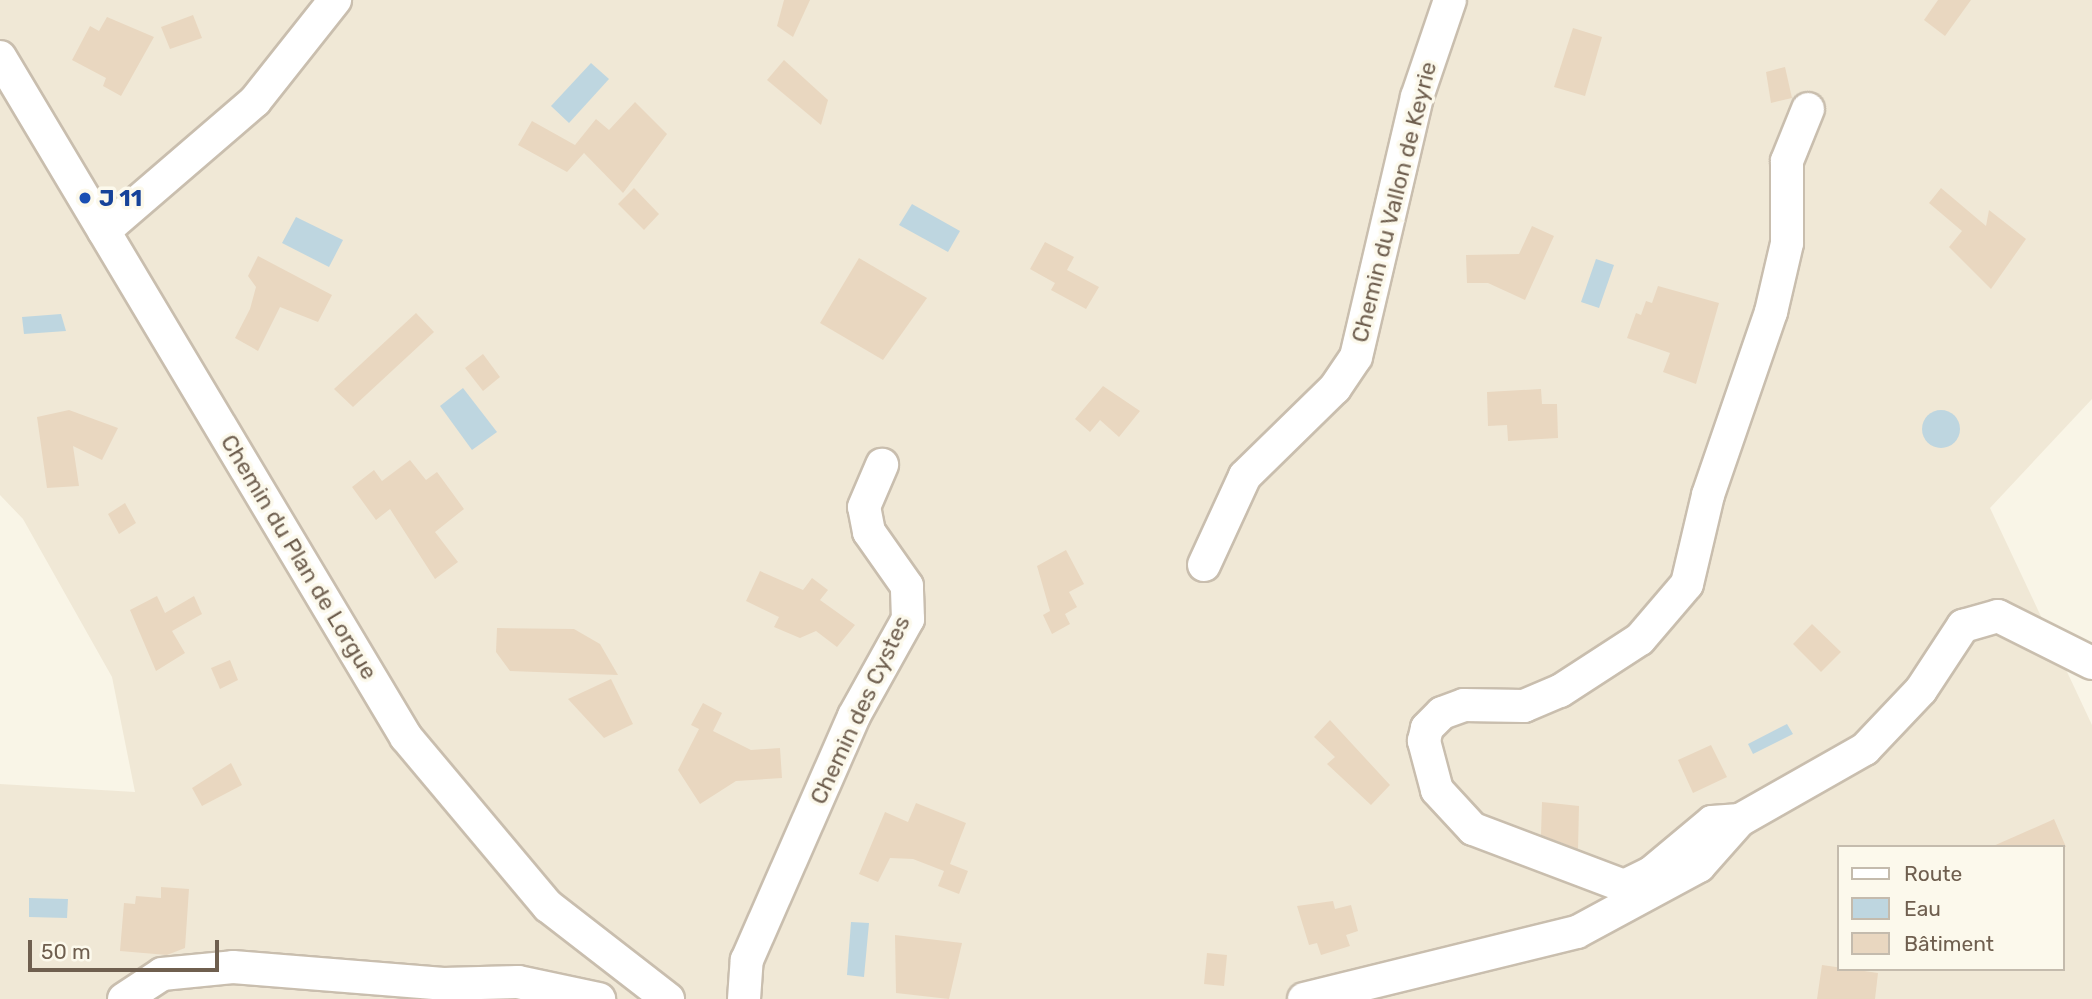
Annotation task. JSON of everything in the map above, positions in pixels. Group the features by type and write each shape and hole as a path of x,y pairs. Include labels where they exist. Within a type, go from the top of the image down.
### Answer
{"street":[{"path":"104,230 255,101 335,0"},
{"name":"Chemin du Vallon de Keyrie","path":"1204,565 1245,476 1335,388 1356,357 1417,97 1450,0"},
{"name":"Chemin du Plan de Lorgue","path":"0,57 406,737 548,906 668,999"},
{"path":"1740,820 1712,822 1624,887 1473,829 1437,790 1424,741 1427,728 1442,713 1464,705 1524,706 1583,678 1640,639 1687,584 1708,495 1771,312 1787,243 1787,161 1808,109"},
{"name":"Chemin des Cystes","path":"744,999 747,960 854,716 908,619 907,586 869,532 864,507 882,465"},
{"path":"1304,999 1577,932 1699,866 1740,820 1865,749 1921,690 1963,626 1998,615 2092,663"},
{"path":"124,999 162,974 233,967 443,984 518,982 599,999"}],"shaded area":[{"path":"0,0 2092,0 2092,399 1990,508 2092,725 2092,999 0,999 0,784 135,792 112,677 23,519 0,495"}],"water":[{"path":"591,63 609,79 569,123 551,106"},
{"path":"912,204 960,231 948,252 899,225"},
{"path":"296,217 343,240 329,267 282,243"},
{"path":"1596,259 1614,265 1599,308 1581,302"},
{"path":"61,314 66,331 24,334 22,317"},
{"path":"463,388 497,432 472,450 440,406"},
{"path":"1941,410 1955,415 1960,429 1955,443 1941,448 1927,443 1922,429 1927,415"},
{"path":"1787,724 1793,734 1753,754 1748,744"},
{"path":"29,898 68,899 67,918 29,917"},
{"path":"851,922 869,923 864,977 847,975"}],"building":[{"path":"784,0 810,0 793,37 777,26"},
{"path":"1938,0 1971,0 1945,36 1924,20"},
{"path":"193,15 202,38 170,49 161,27"},
{"path":"107,17 154,37 121,96 103,86 106,78 72,60 90,26 99,31"},
{"path":"1573,28 1602,37 1585,96 1554,87"},
{"path":"784,60 828,100 821,125 767,80"},
{"path":"1785,67 1792,98 1771,103 1766,72"},
{"path":"635,102 667,134 623,193 584,153 567,172 518,145 532,121 575,145 596,119 609,130"},
{"path":"634,188 659,214 644,230 618,204"},
{"path":"1941,188 1986,226 1989,210 2026,239 1991,289 1949,247 1962,231 1929,203"},
{"path":"1532,226 1554,236 1525,300 1488,283 1467,283 1466,255 1519,254"},
{"path":"1045,242 1074,257 1067,270 1099,287 1086,309 1051,290 1055,283 1030,269"},
{"path":"258,256 332,295 318,322 280,307 258,351 235,338 250,309 256,287 248,276"},
{"path":"859,258 927,298 883,360 820,323"},
{"path":"1658,286 1719,303 1696,384 1663,372 1670,353 1627,338 1636,313 1641,315 1646,301 1652,303"},
{"path":"416,313 434,332 353,407 334,389"},
{"path":"483,354 500,377 483,391 465,368"},
{"path":"1103,386 1140,411 1119,437 1100,420 1090,432 1075,419"},
{"path":"1541,389 1542,404 1557,404 1558,438 1508,441 1507,425 1488,426 1487,392"},
{"path":"69,410 118,428 102,460 73,446 79,486 47,488 37,417"},
{"path":"410,460 426,480 437,472 464,509 435,532 458,562 435,579 390,509 376,520 352,487 374,470 382,481"},
{"path":"125,503 136,523 119,534 108,514"},
{"path":"1066,550 1084,584 1069,592 1077,607 1065,614 1070,624 1052,634 1043,615 1050,611 1037,566"},
{"path":"760,571 803,590 812,578 828,590 820,600 855,625 837,647 816,631 800,638 774,627 779,617 746,601"},
{"path":"157,596 165,613 194,596 202,614 172,631 185,653 156,671 130,610"},
{"path":"1812,624 1841,652 1821,672 1793,644"},
{"path":"497,628 574,629 600,644 618,675 510,671 496,652"},
{"path":"230,660 238,680 220,689 211,668"},
{"path":"611,679 633,724 604,738 568,699"},
{"path":"703,703 722,713 713,731 751,750 780,748 782,778 736,781 700,804 678,770 699,729 691,725"},
{"path":"1330,720 1390,785 1371,805 1327,764 1335,757 1314,737"},
{"path":"1711,745 1727,777 1693,793 1678,760"},
{"path":"231,763 242,785 202,806 192,788"},
{"path":"1542,802 1579,806 1578,849 1541,835"},
{"path":"916,803 966,823 950,864 968,871 959,894 938,886 944,871 913,859 890,858 878,882 859,874 885,812 908,822"},
{"path":"2054,819 2066,847 1996,845"},
{"path":"161,887 189,889 185,948 167,955 120,951 124,903 135,904 136,896 161,898"},
{"path":"1333,901 1335,909 1351,905 1358,931 1346,935 1350,946 1321,955 1317,943 1309,945 1297,906"},
{"path":"895,935 962,943 949,999 896,993"},
{"path":"1207,953 1227,955 1224,986 1204,984"},
{"path":"1822,965 1836,967 1836,971 1878,973 1875,999 1817,999"}],"place":[{"name":"J 11","path":"85,198"}]}
